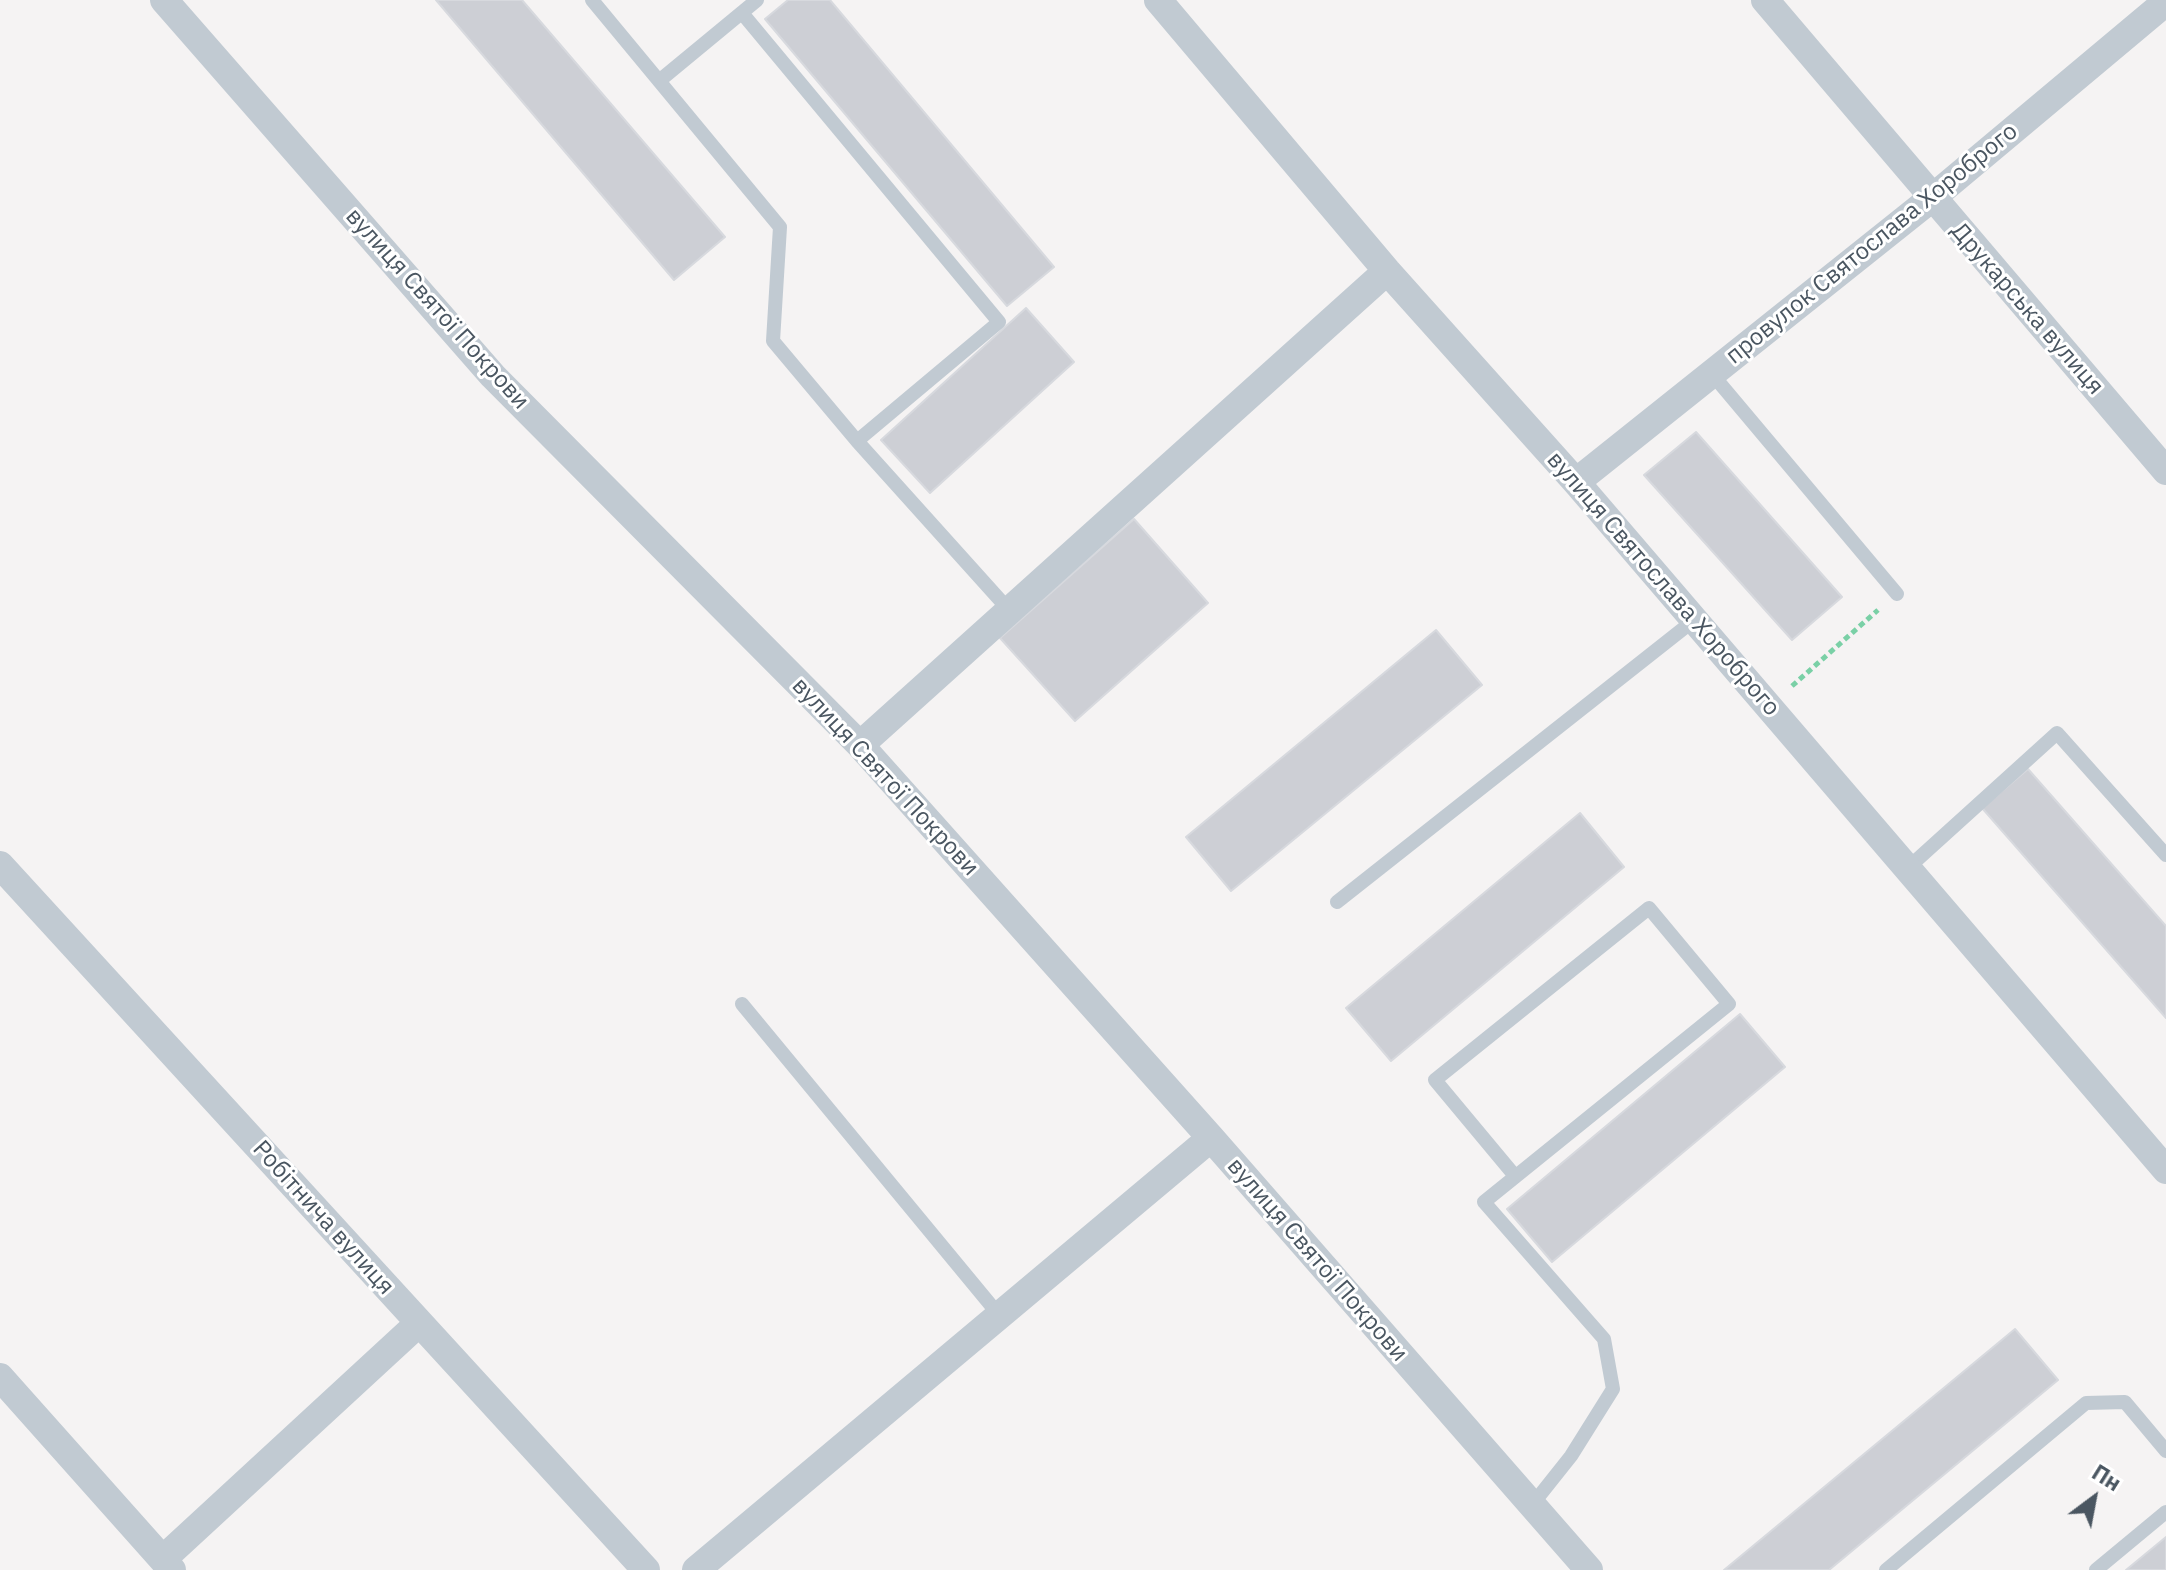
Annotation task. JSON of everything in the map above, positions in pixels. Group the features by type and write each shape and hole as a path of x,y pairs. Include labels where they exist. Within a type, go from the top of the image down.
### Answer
{"street":[{"name":"вулиця Святої Покрови","path":"164,0 493,376 860,745 1211,1138 1589,1570"},
{"name":"вулиця Святослава Хороброго","path":"1158,0 1387,271 1576,482 2166,1170"},
{"name":"Друкарська вулиця","path":"1765,0 2166,471"},
{"name":"провулок Святослава Хороброго","path":"1576,482 1932,198 2166,2"},
{"path":"860,745 1387,271"},
{"name":"Робітнича вулиця","path":"0,865 646,1570"},
{"path":"696,1570 1211,1138"},
{"path":"0,1377 168,1565 419,1323"}],"lane":[{"path":"592,0 780,227 773,341 857,441 1009,610"},
{"path":"659,81 757,0"},
{"path":"742,13 999,322 857,441"},
{"path":"1712,374 1897,594"},
{"path":"1337,902 1693,621"},
{"path":"1909,867 2057,733 2166,855"},
{"path":"1515,1176 1435,1080 1649,908 1729,1004 1484,1202 1604,1339 1613,1389 1571,1456 1532,1505"},
{"path":"742,1004 999,1315"},
{"path":"1886,1570 2086,1403 2125,1402 2166,1451"},
{"path":"2096,1570 2166,1512"}],"path":[{"path":"1768,707 1897,594"}],"building":[{"path":"436,0 522,0 725,237 674,280"},
{"path":"788,0 830,0 1054,267 1007,306 765,19"},
{"path":"1026,308 1074,362 930,493 881,440"},
{"path":"1696,432 1842,597 1792,640 1644,475"},
{"path":"1134,519 1208,603 1075,721 1000,638"},
{"path":"1436,630 1482,685 1231,891 1186,837"},
{"path":"2028,769 2166,926 2166,1018 1982,808"},
{"path":"1580,813 1624,867 1391,1061 1346,1008"},
{"path":"1740,1014 1785,1067 1552,1262 1507,1209"},
{"path":"2015,1329 2058,1380 1829,1570 1724,1570"},
{"path":"2166,1537 2166,1570 2126,1570"}]}
